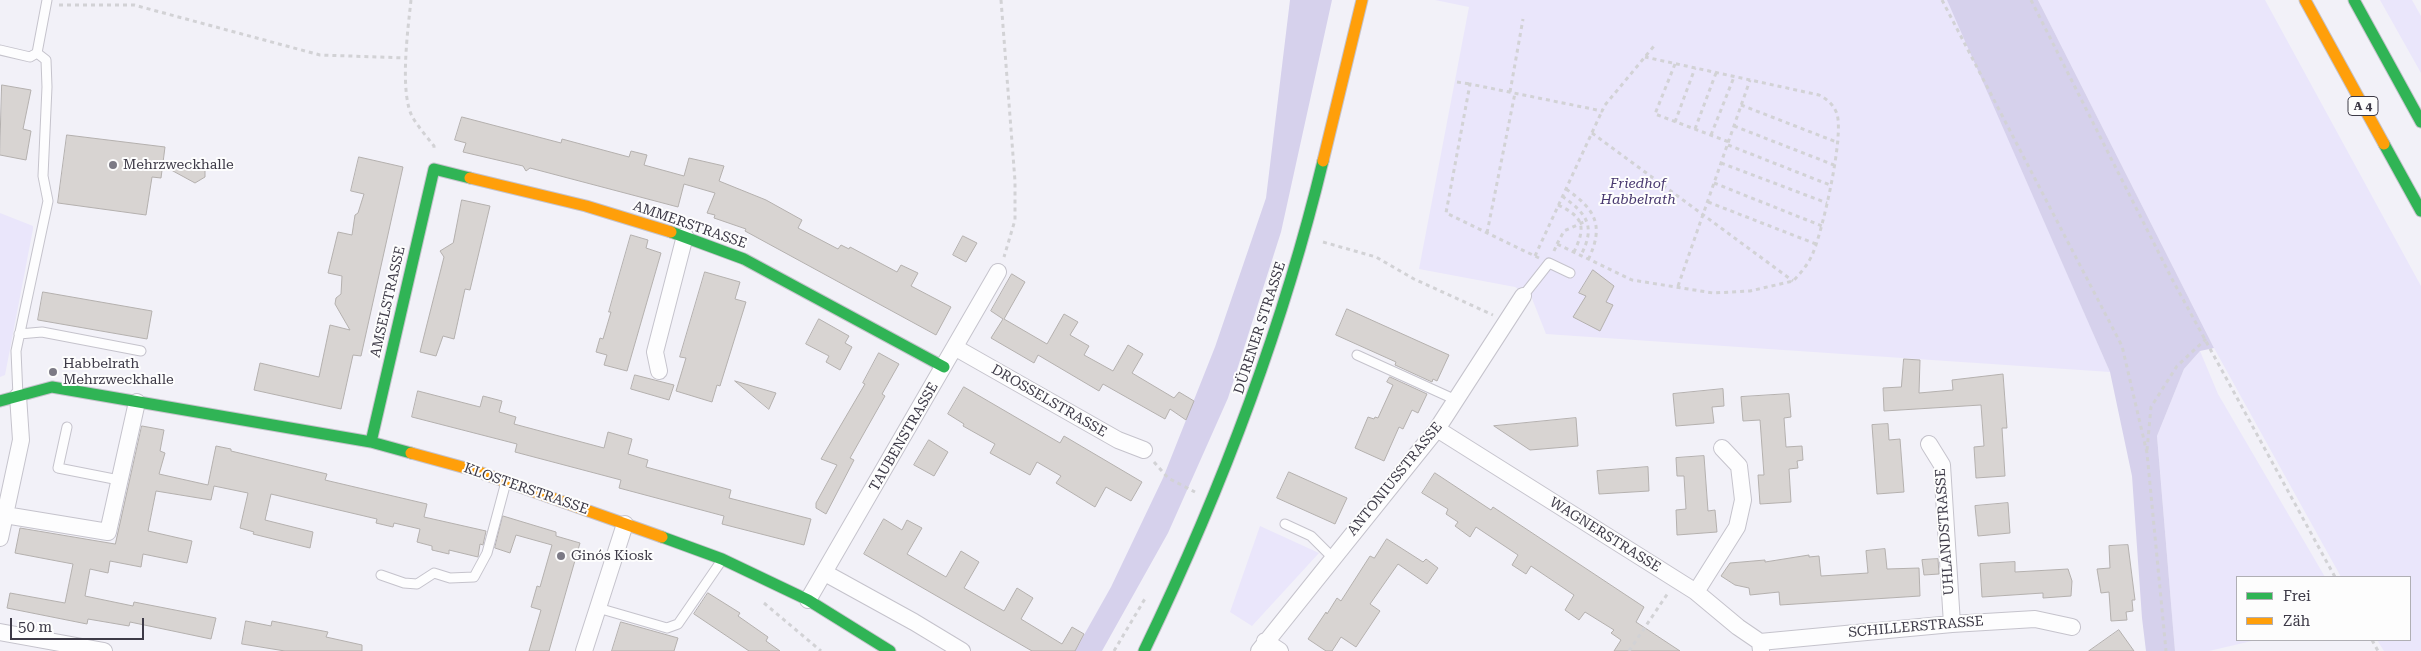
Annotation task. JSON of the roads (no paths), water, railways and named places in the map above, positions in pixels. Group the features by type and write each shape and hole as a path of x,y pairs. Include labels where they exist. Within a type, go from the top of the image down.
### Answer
{"main road":[{"name":"DÜRENER STRASSE","path":"1144,651 1186,562 1246,417 1272,344 1305,236 1362,0"},
{"name":"A 4","path":"2305,0 2421,211"},
{"path":"2354,0 2421,122"},
{"name":"AMMERSTRASSE","path":"434,169 586,206 685,236 744,259 944,367"},
{"name":"AMSELSTRASSE","path":"371,442 434,169"},
{"name":"KLOSTERSTRASSE","path":"0,402 52,387 371,442 506,481 722,559 808,600 890,651"}],"street":[{"path":"659,371 654,352 685,236"},
{"name":"TAUBENSTRASSE","path":"808,600 956,348 998,272"},
{"name":"ANTONIUSSTRASSE","path":"1262,646 1436,429 1523,296"},
{"name":"DROSSELSTRASSE","path":"956,348 1118,440 1144,450"},
{"path":"0,538 21,440 18,396"},
{"path":"5,515 108,532 137,402"},
{"name":"WAGNERSTRASSE","path":"1436,429 1696,592 1761,647"},
{"name":"UHLANDSTRASSE","path":"1929,444 1942,465 1952,624"},
{"path":"1696,592 1737,527 1743,500 1739,466 1722,448"},
{"path":"584,651 625,524"},
{"path":"825,573 962,651"},
{"name":"SCHILLERSTRASSE","path":"1761,647 1796,637 1952,624 2035,619 2072,627"},
{"path":"0,632 104,651"},
{"path":"1262,646 1280,651"}],"lane":[{"path":"37,53 46,2"},
{"path":"0,50 30,57 37,53"},
{"path":"18,396 16,351 48,201 43,176 46,60 37,53"},
{"path":"1523,296 1549,263 1570,273"},
{"path":"19,334 42,332 141,350"},
{"path":"1357,355 1456,400"},
{"path":"67,427 58,468 119,480"},
{"path":"381,575 410,584 421,582 434,573 450,578 474,577 487,553 506,481"},
{"path":"1285,524 1311,536 1332,557"},
{"path":"598,608 667,628 674,627 678,624 722,559"}],"place":[{"name":"Mehrzweckhalle","path":"113,165"},
{"name":"Habbelrath Mehrzweckhalle","path":"53,372"},
{"name":"Gino´s Kiosk","path":"561,556"}],"park label":[{"name":"Friedhof Habbelrath","path":"1638,192"}]}
